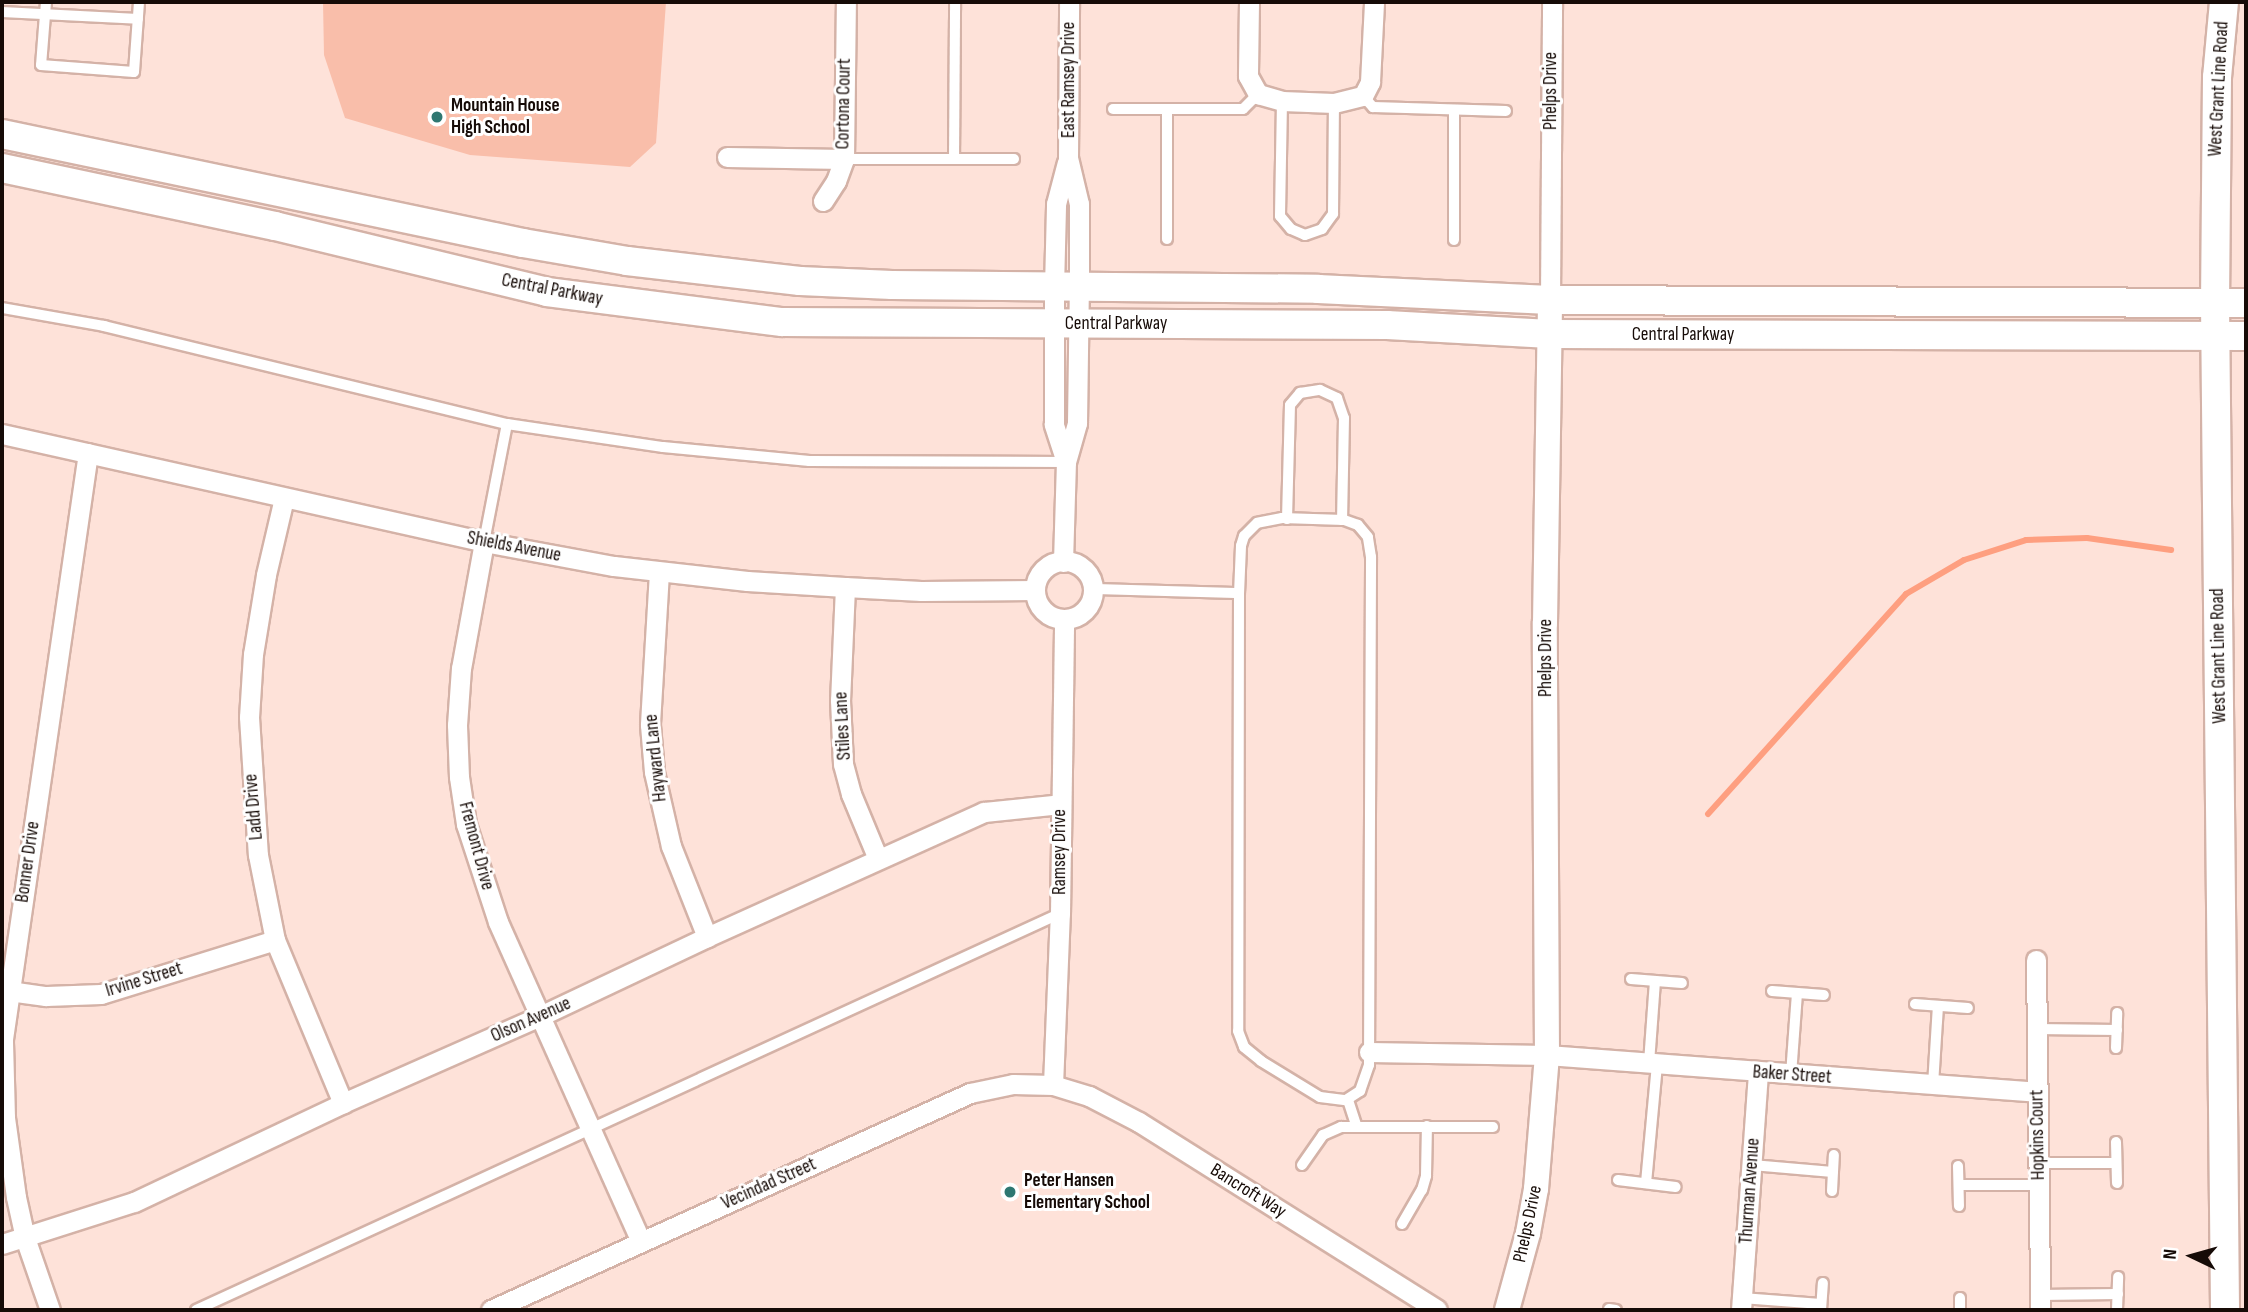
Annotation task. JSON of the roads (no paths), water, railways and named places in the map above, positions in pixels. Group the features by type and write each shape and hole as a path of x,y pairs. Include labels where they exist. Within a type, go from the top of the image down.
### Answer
{"main road":[{"name":"West Grant Line Road","path":"2224,2 2217,77 2214,303 2225,1310"},
{"name":"Central Parkway","path":"2,134 429,224 627,261 800,281 1066,288 1318,289 1550,300 2246,303"},
{"name":"Central Parkway","path":"2,168 275,226 560,294 782,322 1387,325 1550,334 2246,336"}],"street":[{"name":"Cortona Court","path":"823,201 836,181 844,159 846,2"},
{"name":"East Ramsey Drive","path":"1063,562 1066,461 1054,424 1066,323 1066,288 1079,204 1068,158 1069,2"},
{"path":"1249,2 1248,76 1258,94 1282,101 1334,103 1363,96 1370,82 1374,63 1374,2"},
{"name":"Phelps Drive","path":"1507,1310 1528,1233 1536,1189 1547,1055 1545,623 1552,2"},
{"path":"727,157 844,159"},
{"name":"Shields Avenue","path":"2,434 484,542 659,572 921,591 1035,590"},
{"name":"Bonner Drive","path":"50,1310 25,1238 8,1149 2,1077 9,991 88,453"},
{"name":"Ladd Drive","path":"284,498 253,654 249,717 258,855 275,940 343,1103"},
{"name":"Fremont Drive","path":"484,542 461,668 457,725 459,777 466,824 482,876 540,1016 641,1242"},
{"path":"1063,562 1080,567 1091,581 1092,589 1091,599 1081,614 1064,619 1055,618 1040,607 1035,590 1040,574 1054,563 1063,562"},
{"name":"Hayward Lane","path":"659,572 650,725 654,772 671,846 707,937"},
{"name":"Stiles Lane","path":"845,587 840,700 843,764 851,794 878,859"},
{"name":"Ramsey Drive","path":"1053,1085 1060,914 1064,619"},
{"name":"Olson Avenue","path":"2,1244 134,1202 343,1103 540,1016 984,812 1061,804"},
{"name":"Irvine Street","path":"9,991 46,996 101,993 275,940"},
{"name":"Hopkins Court","path":"2035,960 2040,1303"},
{"name":"Baker Street","path":"1369,1052 1547,1055 2037,1092"},
{"name":"Thurman Avenue","path":"1741,1304 1758,1072"},
{"name":"Vecindad Street","path":"491,1310 970,1093 1013,1084 1053,1085"},
{"name":"Bancroft Way","path":"1053,1085 1089,1096 1139,1122 1437,1310"}],"lane":[{"path":"46,2 41,65 134,72 139,2"},
{"path":"954,159 955,2"},
{"path":"2,12 138,19"},
{"path":"1114,109 1243,109 1258,94"},
{"path":"1363,96 1373,107 1506,111"},
{"path":"1282,101 1280,216 1291,229 1305,235 1322,229 1333,214 1334,103"},
{"path":"1167,109 1167,239"},
{"path":"1454,110 1454,240"},
{"path":"844,159 1014,159"},
{"path":"2,308 130,332 507,424 663,447 808,461 1066,461"},
{"path":"1287,519 1290,405 1300,393 1320,390 1337,398 1344,418 1342,520"},
{"name":"Fremont Drive","path":"484,542 507,424"},
{"path":"1287,519 1342,520 1358,525 1364,531 1371,558 1369,1052 1366,1081 1360,1091 1348,1100 1337,1101 1320,1097 1244,1048 1238,1031 1239,593 1244,536 1257,523 1287,519"},
{"path":"1092,589 1239,593"},
{"path":"196,1310 1060,914"},
{"path":"1631,979 1682,983"},
{"path":"1646,1183 1655,982"},
{"path":"1772,991 1824,995"},
{"path":"1791,1075 1797,993"},
{"path":"1915,1004 1968,1008"},
{"path":"1933,1085 1938,1006"},
{"path":"2116,1048 2117,1013"},
{"path":"2036,1029 2117,1030"},
{"path":"1348,1100 1356,1125"},
{"path":"1302,1165 1323,1135 1356,1125 1493,1127"},
{"path":"1402,1224 1422,1190 1426,1175 1427,1126"},
{"path":"2116,1142 2117,1183"},
{"path":"1832,1191 1834,1154"},
{"path":"2038,1163 2116,1163"},
{"path":"1752,1166 1833,1172"},
{"path":"1958,1166 1959,1206"},
{"path":"1618,1180 1676,1186"},
{"path":"1959,1185 2039,1185"},
{"path":"2118,1277 2118,1310"},
{"path":"1741,1304 1821,1307 1823,1283"},
{"path":"2040,1303 2118,1294"},
{"path":"1960,1298 1960,1310"}],"waterway":[{"path":"1708,814 1906,594 1964,560 2026,540 2087,538 2171,550"}],"place":[{"name":"Mountain House High School","path":"437,117"},
{"name":"Peter Hansen Elementary School","path":"1010,1192"}]}
